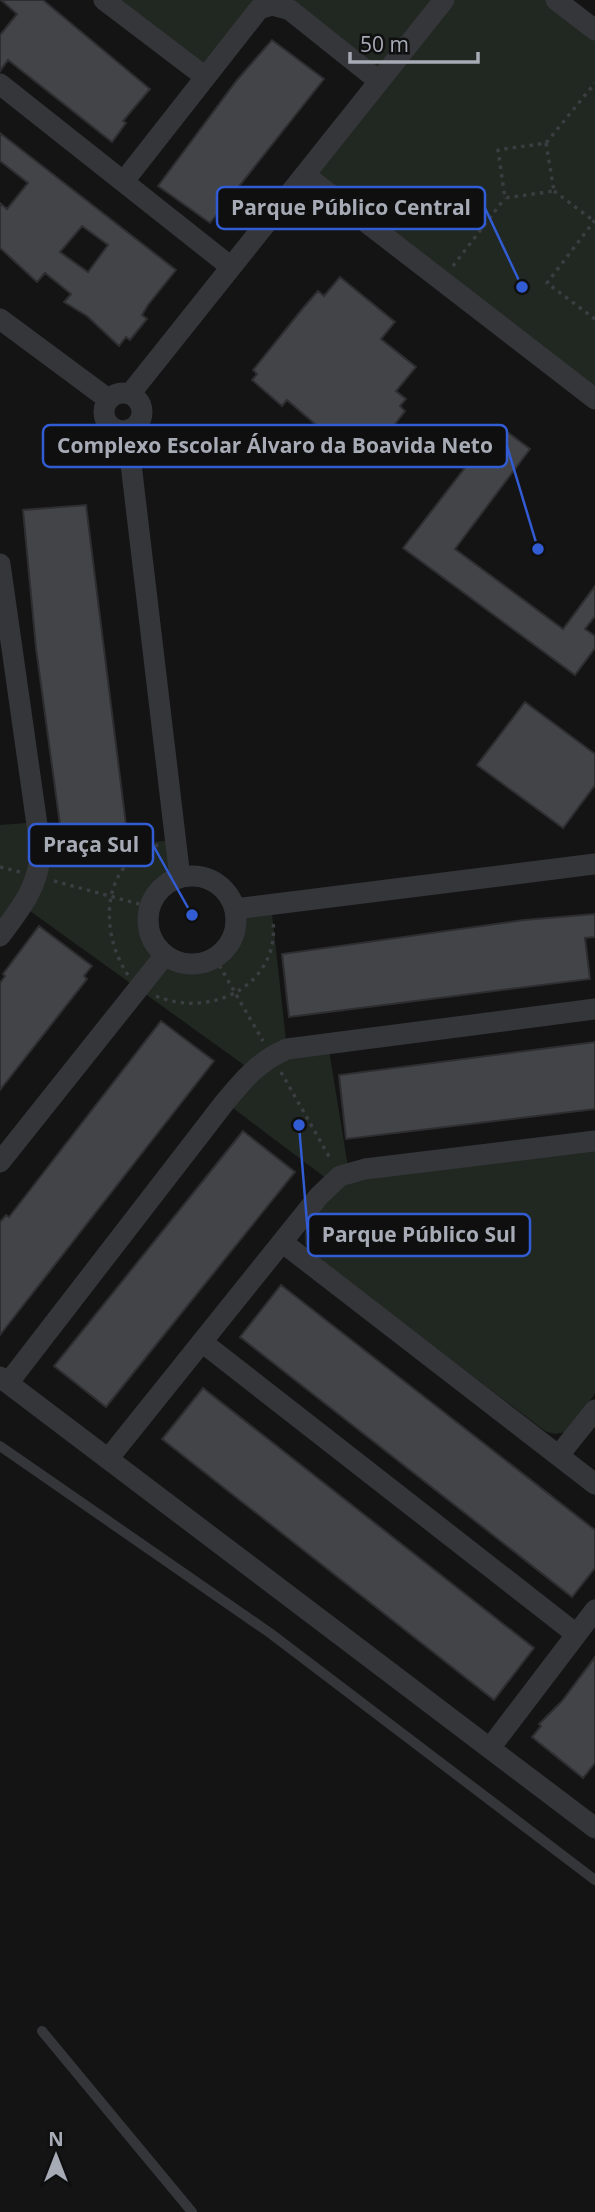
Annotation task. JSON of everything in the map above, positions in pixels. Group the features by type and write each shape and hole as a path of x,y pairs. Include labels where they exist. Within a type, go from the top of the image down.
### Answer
{"street":[{"path":"103,0 204,76"},
{"path":"130,394 444,0"},
{"path":"556,0 595,30"},
{"path":"124,181 259,9 272,5 290,10 379,81"},
{"path":"0,84 232,267"},
{"path":"305,175 595,399"},
{"path":"0,319 108,399"},
{"path":"118,393 130,394 139,401 142,413 137,424 127,430 115,429 106,421 103,410 108,399 118,393"},
{"path":"127,430 180,878"},
{"path":"0,564 41,853 38,877 23,905 0,936"},
{"path":"235,909 595,864"},
{"path":"194,876 219,884 235,909 234,937 215,958 189,964 165,955 150,933 150,906 157,894 180,878 194,876"},
{"path":"0,1162 165,955"},
{"path":"594,1825 4,1380 251,1070 272,1056 287,1049 595,1009"},
{"path":"108,1459 331,1182 349,1173 595,1141"},
{"path":"282,1242 595,1483"},
{"path":"202,1342 576,1634"},
{"path":"559,1455 595,1410"},
{"path":"490,1748 595,1610"}],"lane":[{"path":"0,1446 270,1633 595,1880"},
{"path":"42,2031 192,2212"}],"path":[{"path":"505,198 498,150 546,143 595,83"},
{"path":"546,143 554,191"},
{"path":"441,280 505,198 554,191 595,221 547,283 595,319"},
{"path":"0,867 150,906"}],"shaded area":[{"path":"104,0 556,0 595,30 595,399 305,175 379,82 284,8 259,9 204,76"},
{"path":"38,822 41,853 175,840 180,878 160,893 150,910 149,928 156,944 168,957 184,964 202,963 226,948 234,933 235,909 271,905 287,1049 328,1044 349,1173 595,1149 595,1394 565,1432 555,1434 545,1431 307,1250 307,1223 331,1182 225,1102 251,1070 23,906 0,929 0,825"}],"building":[{"path":"1,0 43,0 150,89 123,121 126,123 112,142 8,60 0,71 0,35 17,14"},
{"path":"272,40 324,79 210,223 158,186 237,80"},
{"path":"0,133 176,270 148,305 142,315 147,319 130,340 126,337 119,346 87,316 64,302 71,294 45,273 37,282 0,248 0,203 7,209 28,183 0,161","holes":["82,226 108,245 88,272 60,252"]},
{"path":"340,277 395,322 381,339 416,367 396,391 406,399 400,406 405,411 366,462 360,456 355,462 341,450 334,458 307,435 315,424 287,400 282,406 252,380 257,374 253,370 303,308 318,291 324,296"},
{"path":"498,425 530,449 455,549 563,629 595,586 595,616 585,629 595,636 595,648 575,675 403,548"},
{"path":"86,505 128,841 63,847 36,648 23,510"},
{"path":"525,702 595,754 595,785 563,828 477,765"},
{"path":"595,914 595,937 585,938 590,979 289,1017 282,954 524,920"},
{"path":"39,926 92,966 84,976 87,979 0,1090 0,983 5,976 3,974"},
{"path":"161,1021 214,1061 0,1335 0,1222 6,1215 9,1217"},
{"path":"595,1042 595,1109 346,1139 339,1075"},
{"path":"243,1131 295,1172 106,1407 54,1366"},
{"path":"281,1285 595,1530 595,1568 572,1597 240,1337"},
{"path":"203,1388 534,1648 494,1700 162,1439"},
{"path":"595,1657 595,1763 583,1778 532,1737 541,1726 539,1724 562,1701"}],"place":[{"name":"Parque Público Central","path":"522,287"},
{"name":"Complexo Escolar Álvaro da Boavida Neto","path":"538,549"},
{"name":"Praça Sul","path":"192,915"},
{"name":"Parque Público Sul","path":"299,1125"}]}
